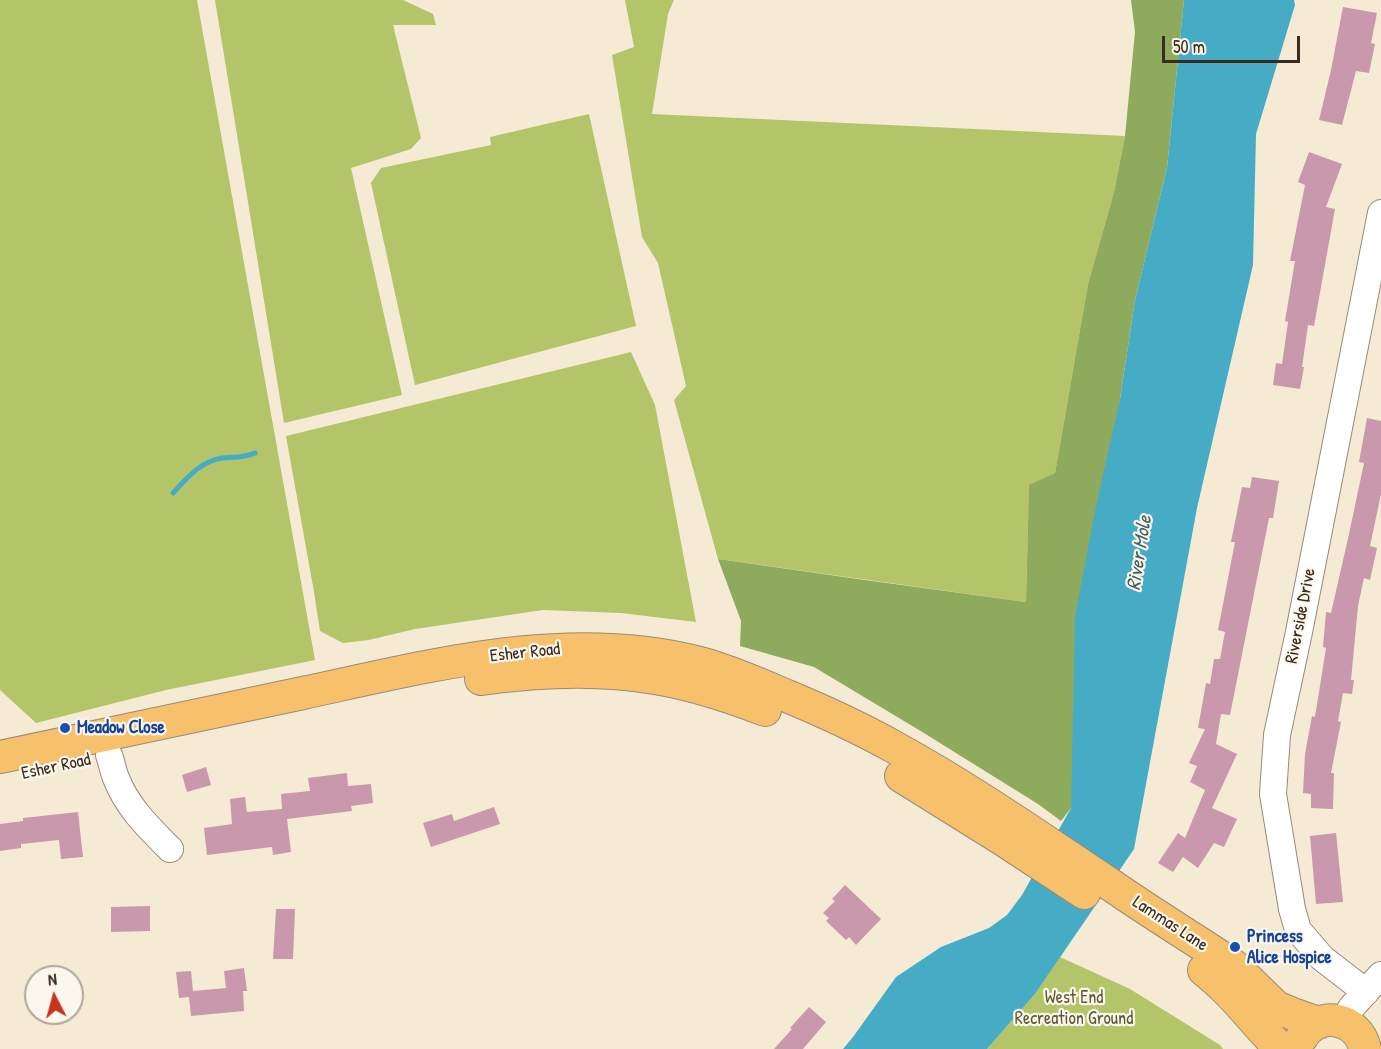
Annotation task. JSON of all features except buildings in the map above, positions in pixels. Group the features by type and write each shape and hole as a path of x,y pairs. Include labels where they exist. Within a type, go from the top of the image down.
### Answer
{"main road":[{"name":"Esher Road","path":"0,757 440,665 529,651 602,649 647,653 702,664 790,697 892,746 964,788 1011,831"},
{"name":"Esher Road","path":"0,779 394,694 482,679 568,672 628,674 655,678 725,695 803,725 862,753 1011,831"},
{"name":"Lammas Lane","path":"1011,831 1107,896 1206,972 1234,996 1263,1032 1281,1049"},
{"name":"Lammas Lane","path":"1107,896 1234,966 1276,1007 1293,1014 1330,1022"},
{"path":"1298,1049 1305,1032 1330,1022 1358,1032 1365,1049"}],"street":[{"name":"Riverside Drive","path":"1374,983 1322,958 1298,930 1292,909 1273,794 1277,735 1381,213"},
{"path":"109,755 116,777 130,804 170,849"},
{"path":"1330,1022 1352,1008 1374,983"}],"green space":[{"path":"0,0 197,0 315,660 166,690 36,723 0,690"},
{"path":"215,0 403,0 433,14 436,25 393,25 421,138 411,149 351,168 402,395 284,423"},
{"path":"625,0 674,0 668,14 652,114 1125,136 1114,192 1088,284 1055,473 1029,486 1026,602 718,559 674,400 686,386 658,263 642,237 612,55 634,47"},
{"path":"1131,0 1184,0 1167,168 1135,300 1120,399 1071,808 1061,821 1038,804 814,667 740,646 741,621 718,559 1026,602 1029,485 1055,473 1088,284 1114,192 1125,136 1135,32"},
{"path":"589,114 636,326 415,385 371,183 381,168 491,145 490,137"},
{"path":"631,352 655,405 696,622 621,613 543,610 415,629 369,640 343,643 320,631 286,436"},
{"name":"West End Recreation Ground","path":"1060,957 1130,989 1223,1049 987,1049 1035,994"}],"water":[{"name":"River Mole","path":"1184,0 1294,0 1295,5 1256,134 1253,265 1197,508 1134,849 1035,994 987,1049 843,1049 896,977 941,947 989,928 1007,915 1022,895 1071,808 1075,617 1095,511 1120,399 1135,300 1167,168"}],"waterway":[{"path":"173,493 195,471 207,463 222,458 243,457 255,453"}],"place":[{"name":"Meadow Close","path":"65,728"},
{"name":"Princess Alice Hospice","path":"1235,947"}]}
